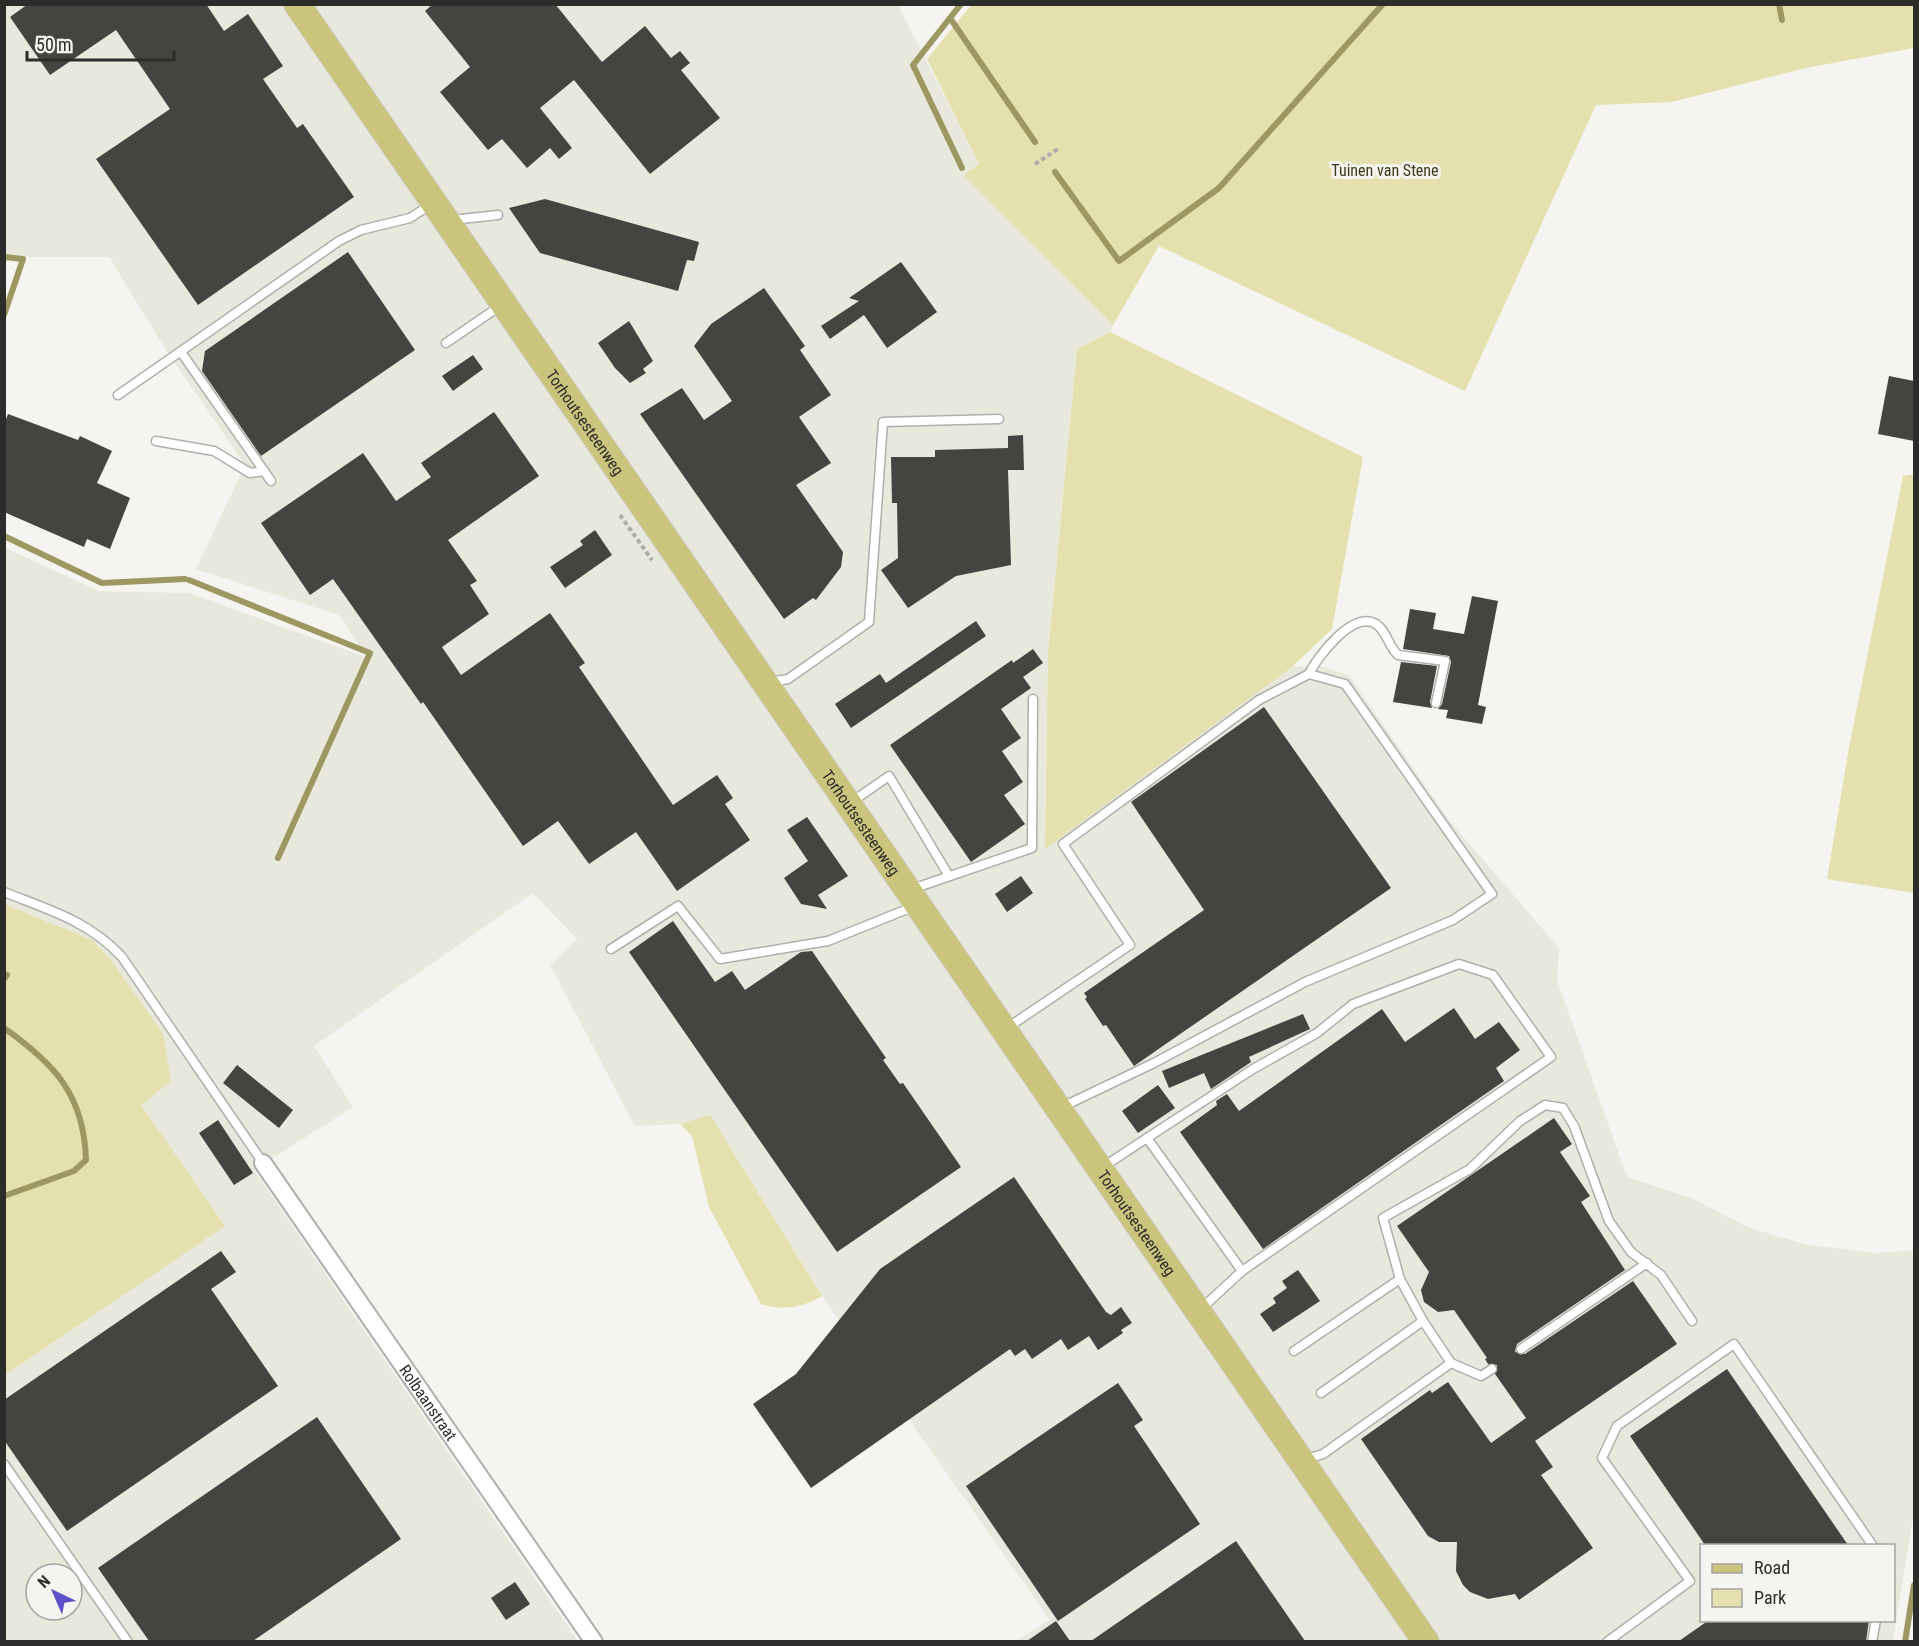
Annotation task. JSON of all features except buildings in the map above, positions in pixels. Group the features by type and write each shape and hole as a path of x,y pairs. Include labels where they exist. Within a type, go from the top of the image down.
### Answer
{"main road":[{"name":"Torhoutsesteenweg","path":"297,4 1426,1641"}],"street":[{"name":"Rolbaanstraat","path":"263,1163 308,1224 594,1641"}],"lane":[{"path":"118,395 339,241 361,230 439,212 498,215"},
{"path":"446,343 503,304"},
{"path":"181,352 271,481"},
{"path":"766,683 788,679 869,622 883,422 999,419"},
{"path":"156,441 214,451 250,473 264,471"},
{"path":"1004,1030 1130,945 1063,844 1259,700 1309,674 1315,660 1340,634 1365,622 1374,622 1382,629 1392,650 1398,655 1445,661 1436,703"},
{"path":"1059,1108 1154,1063 1305,982 1453,920 1492,894 1345,684 1309,674"},
{"path":"612,949 678,906 720,958 828,941 914,898 949,876 1032,848 1033,699"},
{"path":"849,803 889,776 949,876"},
{"path":"4,892 86,926 105,938 122,957 263,1163"},
{"path":"1100,1169 1253,1069 1317,1033 1353,1004 1459,964 1493,975 1551,1057 1242,1271 1198,1312"},
{"path":"1492,1369 1481,1376 1451,1363 1423,1321 1400,1279 1383,1218 1470,1169 1520,1121 1545,1105 1563,1108 1574,1126 1609,1221 1631,1252 1661,1275 1692,1321"},
{"path":"1147,1138 1242,1271"},
{"path":"1521,1349 1647,1263"},
{"path":"1294,1351 1400,1279"},
{"path":"1321,1393 1423,1321"},
{"path":"1607,1641 1690,1581 1602,1458 1617,1426 1734,1344 1872,1544"},
{"path":"1301,1461 1323,1454 1451,1363"},
{"path":"4,1464 128,1641"},
{"path":"1872,1641 1876,1622"}],"path":[{"path":"1035,164 1058,149"}],"shaded area":[{"path":"5,5 898,5 979,164 965,175 1113,325 1110,332 1077,349 1048,654 1045,848 1292,667 1321,666 1349,675 1449,820 1559,948 1557,980 1627,1177 1691,1198 1750,1228 1807,1245 1876,1253 1914,1250 1914,1511 1893,1641 1016,1641 1050,1620 822,1296 710,1116 680,1124 635,1126 550,965 577,939 533,893 314,1046 353,1107 254,1170 578,1641 5,1641 5,548 99,591 189,593 368,658 339,615 196,569 245,465 166,350 109,257 5,257"}],"green space":[{"name":"Tuinen van Stene","path":"972,4 1914,4 1914,48 1806,68 1672,102 1596,105 1465,391 1159,246 1113,325 964,175 979,164 927,59"},
{"path":"1110,332 1363,457 1332,629 1292,667 1045,849 1048,654 1077,349"},
{"path":"1914,474 1914,893 1827,879 1848,753 1903,476"},
{"path":"4,904 92,940 111,960 163,1034 171,1081 141,1105 225,1226 5,1375"},
{"path":"710,1115 822,1296 792,1307 761,1304 709,1207 692,1136 680,1124"}],"waterway":[{"path":"961,4 913,65 962,168"},
{"path":"1055,172 1119,261 1219,188 1383,4"},
{"path":"1779,4 1782,20"},
{"path":"950,18 1035,142"},
{"path":"4,257 23,259 4,315"},
{"path":"4,536 102,583 185,579"},
{"path":"189,580 370,653 278,858"},
{"path":"4,979 7,975"},
{"path":"4,1028 52,1068 73,1099 80,1117 86,1160 74,1171 4,1196"},
{"path":"1905,1642 1914,1585"}]}
